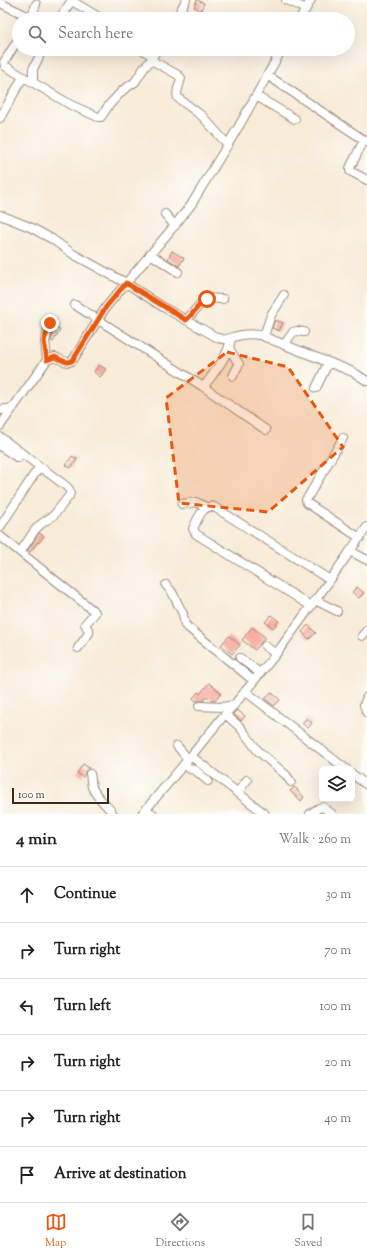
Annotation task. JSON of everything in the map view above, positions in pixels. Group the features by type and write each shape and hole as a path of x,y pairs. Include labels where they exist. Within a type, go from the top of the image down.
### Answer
{"street":[{"path":"64,12 72,0 91,12"},
{"path":"180,12 186,0"},
{"path":"286,0 306,9"},
{"path":"304,12 311,0"},
{"path":"0,3 18,12"},
{"path":"34,12 36,4"},
{"path":"12,49 4,62 5,66 71,105 98,117 101,117 109,105 124,90 135,82 153,56"},
{"path":"33,83 33,69 40,56"},
{"path":"155,56 181,78 177,90 178,98 202,116 228,145"},
{"path":"0,426 47,360 55,357 68,363 71,362 106,307 191,205 228,145 278,56"},
{"path":"267,75 365,141 350,168 350,171 367,180"},
{"path":"0,118 23,77"},
{"path":"256,96 295,119"},
{"path":"165,214 175,226"},
{"path":"0,216 30,227 52,239 73,254 126,283 186,320 218,338 230,342"},
{"path":"150,254 178,272"},
{"path":"264,336 271,315 284,295"},
{"path":"186,320 194,313 203,300 223,299"},
{"path":"75,305 202,386 266,430"},
{"path":"47,360 44,341 50,323"},
{"path":"284,345 293,332 304,332"},
{"path":"202,386 208,381 225,355 230,342 238,335 252,334 264,336 353,372 367,381"},
{"path":"230,342 230,350 239,364 233,376"},
{"path":"316,388 328,363"},
{"path":"0,410 13,408"},
{"path":"0,437 70,490 69,496 54,515 41,524 21,551"},
{"path":"343,438 306,500 306,503 360,538"},
{"path":"0,446 18,458"},
{"path":"0,527 39,467"},
{"path":"182,504 196,502 206,507 212,506 216,508 330,580"},
{"path":"206,507 193,529 196,534 313,603 336,611"},
{"path":"147,813 225,714 276,654 367,527"},
{"path":"0,536 21,551 95,612 86,624 89,633 78,648"},
{"path":"350,551 367,560"},
{"path":"166,586 175,597 183,614 186,625 254,681"},
{"path":"265,646 276,654"},
{"path":"240,658 260,673"},
{"path":"246,691 342,766"},
{"path":"367,697 364,705 367,713"},
{"path":"199,706 222,707 234,705"},
{"path":"225,714 240,727 258,751 286,775 291,782"},
{"path":"177,746 188,760 265,814"},
{"path":"188,760 190,769 195,770 208,781"},
{"path":"90,774 92,787 96,795 107,805 113,814"},
{"path":"355,776 367,785"},
{"path":"237,793 247,780"},
{"path":"310,814 323,807 332,814"}],"highlighted area":[{"path":"227,352 288,367 343,447 268,512 179,503 166,398"}],"building":[{"path":"197,0 204,3 201,10 194,7"},
{"path":"172,251 184,258 179,266 168,259"},
{"path":"275,320 283,323 279,331 272,328"},
{"path":"56,328 60,330 53,342 51,341 53,332"},
{"path":"99,365 106,369 100,377 94,372"},
{"path":"72,456 77,459 71,468 66,465"},
{"path":"39,533 44,536 30,552 28,550"},
{"path":"357,587 364,593 359,598 352,592"},
{"path":"271,615 279,621 273,628 265,622"},
{"path":"308,625 316,633 309,639 302,632"},
{"path":"252,627 265,637 255,650 242,640"},
{"path":"229,636 240,645 232,654 221,645"},
{"path":"209,683 221,693 215,701 212,701 207,696 203,701 196,701 193,698 198,692 200,694"},
{"path":"271,692 280,700 274,706 265,699"},
{"path":"237,710 245,716 241,721 233,714"},
{"path":"307,718 312,723 308,728 302,723"},
{"path":"83,764 89,768 86,770 83,777 77,773"},
{"path":"294,787 304,797 301,801 290,791"}],"route":[{"path":"50,323 44,341 47,360 51,357 55,357 68,363 73,360 106,307 126,283 186,320 194,313 203,300 207,299"}]}
